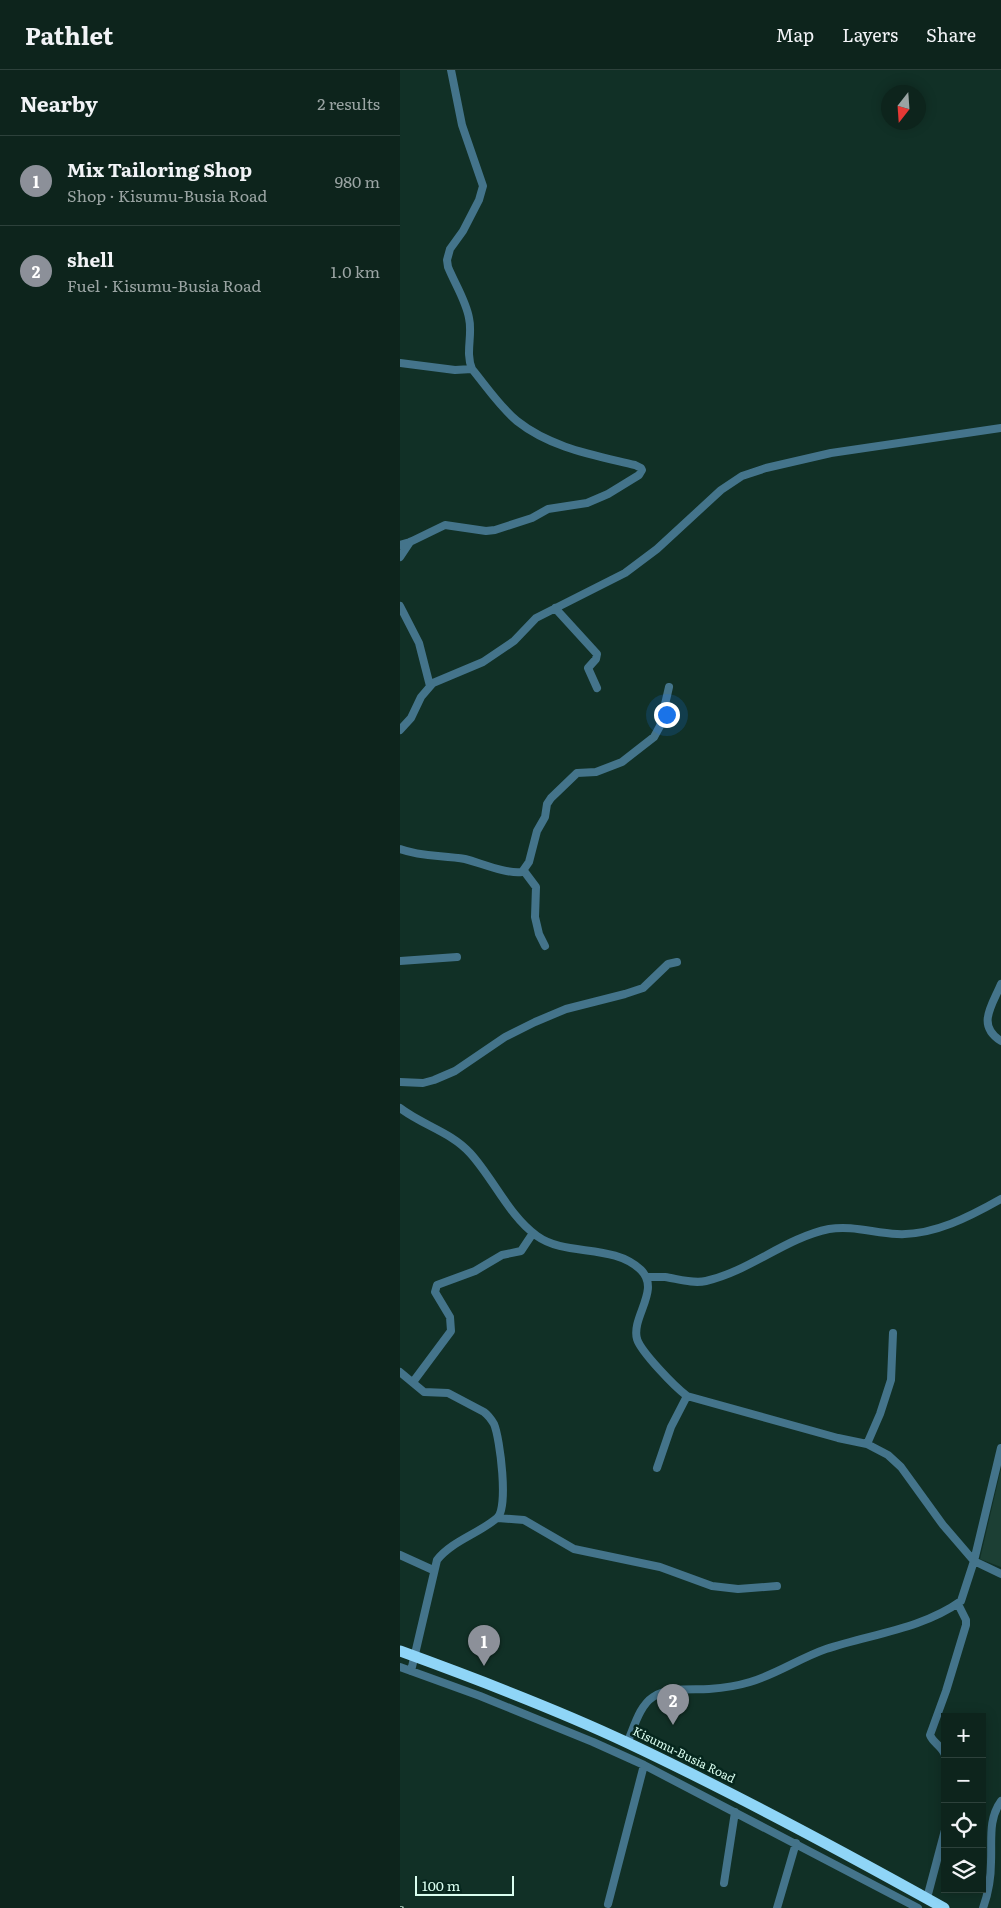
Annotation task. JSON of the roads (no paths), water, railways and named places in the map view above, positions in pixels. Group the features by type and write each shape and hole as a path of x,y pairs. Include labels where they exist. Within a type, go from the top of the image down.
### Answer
{"highway":[{"name":"Kisumu-Busia Road","path":"400,1651 532,1701 628,1742 778,1817 944,1908"}],"street":[{"path":"400,545 445,525 491,531 532,518 548,509 587,503 608,494 639,475 642,470 635,465 571,450 526,427 508,412 472,369 469,362 470,320 448,267 447,260 450,249 463,231 479,200 483,186 462,125 451,70"},
{"path":"400,363 456,370 472,369"},
{"path":"400,730 411,718 421,698 430,686 493,656 514,641 536,618 603,586 625,573 657,549 721,490 742,476 766,468 831,453 1001,428"},
{"path":"400,557 410,542"},
{"path":"400,606 419,643 430,686"},
{"path":"555,608 597,654 596,659 588,670 597,688"},
{"path":"400,849 419,854 463,859 517,873 524,871 529,862 537,831 545,817 547,804 551,798 577,773 596,772 622,762 654,737 660,726 669,687"},
{"path":"524,871 536,887 535,917 538,934 545,946"},
{"path":"400,961 456,957"},
{"path":"400,1082 423,1083 434,1080 454,1071 505,1037 543,1019 566,1009 643,988 668,964 677,962"},
{"path":"1001,984 987,1023 988,1030 992,1036 1001,1041"},
{"path":"400,1108 455,1140 469,1152 515,1213 534,1233 552,1243 624,1260 640,1270 646,1277 648,1285 637,1329 637,1339 642,1348 677,1389 687,1396 838,1438 867,1444 888,1455 901,1467 943,1525 974,1561 1001,1574"},
{"path":"646,1277 704,1282 750,1264 816,1233 830,1229 847,1228 888,1234 912,1233 957,1222 1001,1199"},
{"path":"413,1382 450,1331 450,1317 435,1292 437,1285 475,1270 502,1255 522,1251 534,1233"},
{"path":"867,1444 880,1414 890,1380 894,1333"},
{"path":"400,1372 424,1392 448,1393 458,1397 484,1412 492,1422 502,1466 503,1505 498,1518"},
{"path":"657,1468 671,1427 687,1396"},
{"path":"628,1742 646,1704 653,1697 664,1691 710,1689 749,1682 786,1669 817,1653 922,1621 958,1604 963,1597 974,1561 1001,1448"},
{"path":"411,1671 433,1570 437,1560 441,1554 498,1518 524,1520 574,1548 660,1567 712,1586 738,1589 777,1586"},
{"path":"400,1556 433,1570"},
{"path":"941,1748 930,1735 946,1691 966,1625 966,1620 958,1604"},
{"path":"400,1667 480,1696 644,1765 918,1908"},
{"path":"608,1904 644,1765"},
{"path":"983,1908 991,1863 991,1827 994,1810 1001,1801"},
{"path":"724,1883 735,1812"},
{"path":"777,1908 796,1843"},
{"path":"926,1898 941,1844"}],"place":[{"name":"Mix Tailoring Shop","path":"484,1666"},
{"name":"shell","path":"673,1725"}]}
